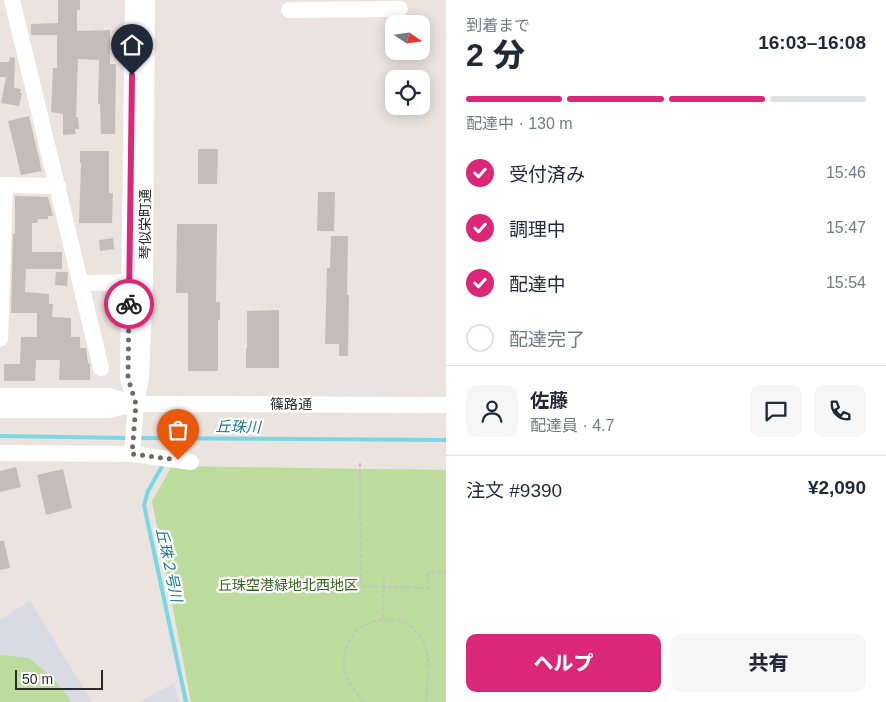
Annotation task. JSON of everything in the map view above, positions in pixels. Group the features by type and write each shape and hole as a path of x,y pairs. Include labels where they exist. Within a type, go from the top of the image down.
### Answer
{"street":[{"path":"12,0 102,368"},
{"name":"琴似栄町通","path":"133,0 137,282 142,378 136,404 133,445"},
{"name":"琴似栄町通","path":"137,282 147,0"},
{"path":"289,10 311,5 377,4 400,9"},
{"path":"0,339 3,185 58,186"},
{"path":"81,283 137,282"},
{"name":"篠路通","path":"0,396 108,396 136,404"},
{"name":"篠路通","path":"0,410 109,410 136,404 446,405"},
{"path":"0,452 133,445 156,456 184,461"}],"path":[{"path":"360,462 361,586 428,588 428,572 446,573"},
{"path":"383,619 384,577"},
{"path":"363,702 345,672 346,649 356,631 364,625 388,618 402,622 411,628 419,635 424,644 428,656 426,702"}],"shaded area":[{"path":"30,601 92,702 0,702 0,620"},
{"path":"174,683 179,702 139,702"}],"green space":[{"name":"丘珠空港緑地北西地区","path":"172,466 446,470 446,702 191,702 152,501"},
{"path":"0,655 29,658 52,677 72,702 0,702"}],"building":[{"path":"58,0 80,0 80,10 77,10 77,31 110,30 110,64 116,64 115,134 101,134 100,104 98,104 99,60 78,59 76,117 78,117 79,129 75,129 76,134 63,135 63,114 51,112 53,68 57,68 57,35 31,35 31,24 58,23"},
{"path":"10,57 15,58 14,88 21,89 20,93 22,93 19,106 1,103 6,77 0,77 0,62 9,62"},
{"path":"29,116 42,171 21,175 8,121"},
{"path":"198,149 218,149 217,184 198,184"},
{"path":"80,151 109,151 109,193 113,193 112,223 79,223"},
{"path":"318,192 335,192 334,231 317,231"},
{"path":"15,196 48,197 53,216 48,216 48,219 38,219 37,223 32,223 32,252 62,252 62,269 26,269 25,292 49,294 49,304 53,304 52,317 71,318 71,337 80,337 80,348 86,348 88,363 90,364 90,380 59,380 60,360 36,360 35,381 4,381 4,364 20,364 21,337 37,337 37,313 11,313"},
{"path":"177,224 217,224 216,302 220,302 218,371 188,371 188,293 176,293"},
{"path":"331,236 348,236 348,356 339,356 339,344 325,344 327,268 330,268"},
{"path":"113,238 114,249 100,251 99,240"},
{"path":"56,272 68,272 67,286 55,285"},
{"path":"279,310 279,368 246,368 247,311"},
{"path":"16,467 21,487 0,492 0,471"},
{"path":"63,469 72,508 46,515 37,475"},
{"path":"0,541 4,541 10,568 0,570"}],"waterway":[{"name":"丘珠川","path":"0,436 129,438"},
{"name":"丘珠川","path":"138,438 446,440"},
{"name":"丘珠２号川","path":"169,455 178,439"},
{"name":"丘珠２号川","path":"164,463 148,491 144,505 186,702"}],"way so far":[{"path":"129,304 128,378 136,404 132,454 178,460"}],"route":[{"path":"129,304 132,75"}]}
